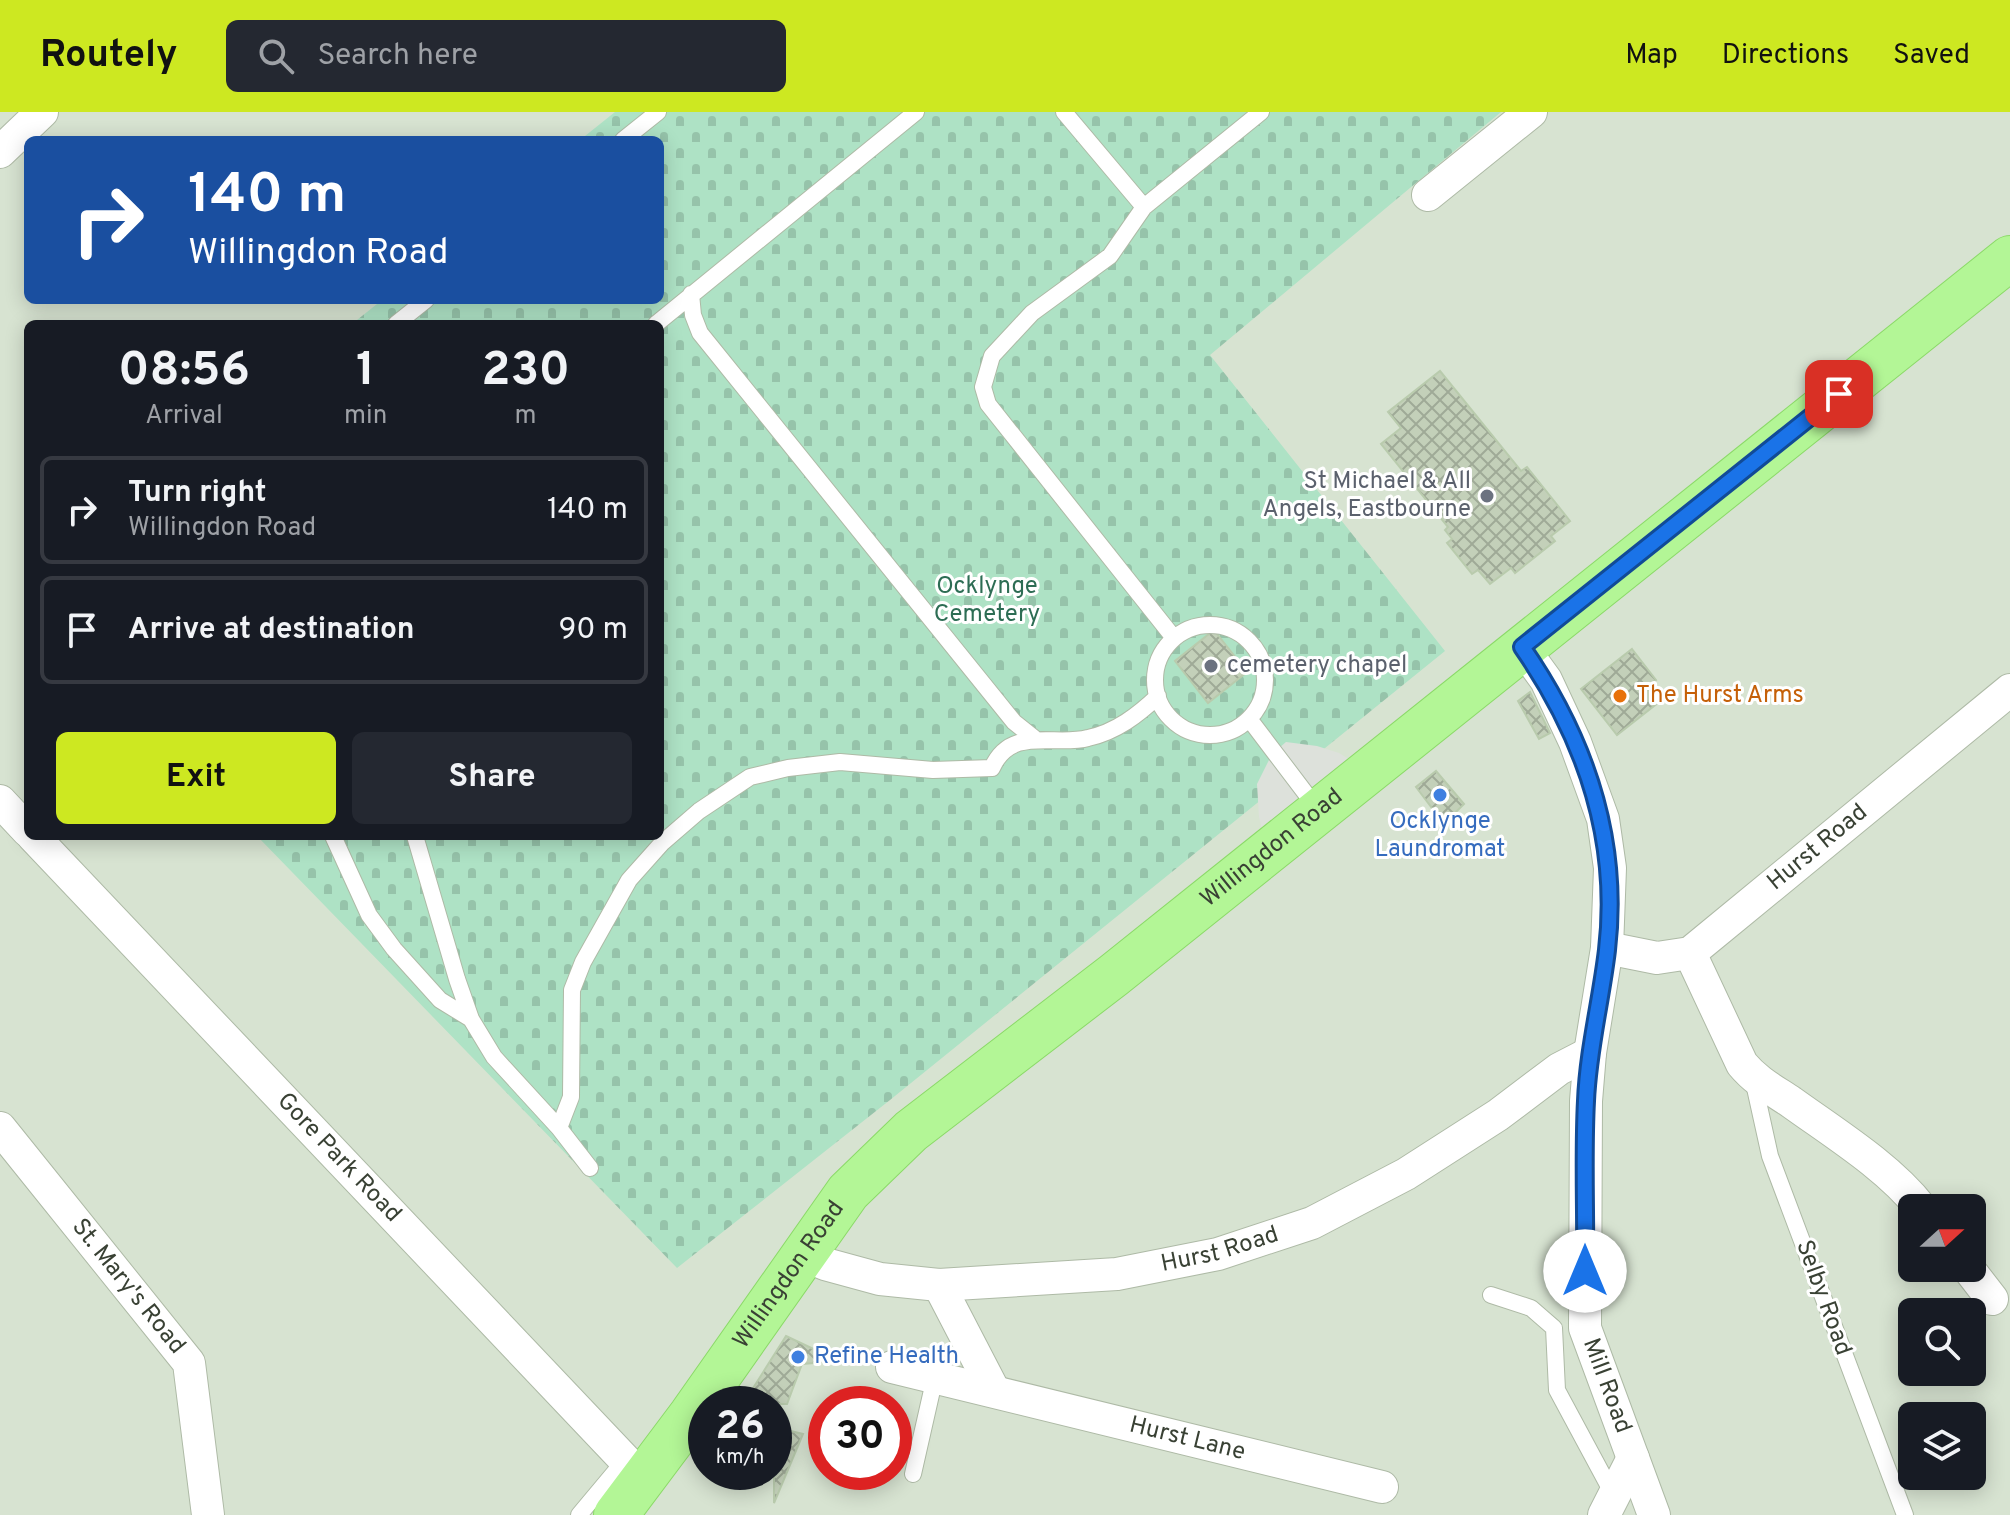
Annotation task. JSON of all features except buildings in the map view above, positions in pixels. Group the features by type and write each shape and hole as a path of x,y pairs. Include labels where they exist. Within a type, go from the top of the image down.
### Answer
{"main road":[{"name":"Willingdon Road","path":"616,1515 634,1470 803,1255 848,1192 911,1131 1114,975 2010,258"}],"street":[{"path":"0,152 42,112"},
{"path":"1428,195 1531,112"},
{"name":"Mill Road","path":"1522,647 1546,680 1569,729 1603,819 1610,868 1607,948 1590,1053 1586,1101 1585,1328 1654,1515"},
{"name":"Hurst Road","path":"1690,953 2010,690"},
{"path":"0,801 24,827"},
{"name":"Gore Park Road","path":"37,840 634,1470"},
{"path":"1607,948 1657,958 1690,953 1748,1070 1910,1194"},
{"name":"Hurst Road","path":"803,1255 880,1279 939,1285 1117,1274 1218,1254 1312,1223 1406,1174 1498,1115 1559,1069 1590,1053"},
{"name":"St. Mary's Road","path":"0,1128 189,1363 208,1515"},
{"path":"1979,1282 1992,1299"},
{"path":"939,1285 994,1391"},
{"name":"Hurst Lane","path":"892,1367 1382,1487"},
{"path":"1609,1506 1633,1458"}],"lane":[{"path":"628,136 658,112"},
{"path":"661,320 916,112"},
{"path":"1064,112 1144,207"},
{"path":"1174,638 988,404 983,387 992,356 1032,313 1110,256 1144,207 1261,112"},
{"path":"691,294 693,315 700,333 1014,722 1034,738"},
{"path":"401,320 421,304"},
{"path":"1208,624 1227,627 1244,635 1261,658 1266,686 1261,704 1250,720 1227,733 1200,735 1184,729 1170,718 1158,696 1156,668 1162,652 1174,638 1190,628 1208,624"},
{"path":"559,1128 571,1097 572,990 583,962 629,880 662,843 699,811 750,777 788,768 840,762 933,770 992,768 997,757 1034,738 1087,739 1121,725 1140,714 1158,696"},
{"path":"1250,720 1320,811"},
{"path":"335,840 369,915 394,949 440,1000 471,1019"},
{"path":"416,840 471,1019 494,1057 559,1128 590,1168"},
{"name":"Selby Road","path":"1748,1070 1770,1156 1905,1515"},
{"path":"1491,1295 1531,1308 1554,1328 1557,1390 1609,1506"},
{"path":"913,1474 935,1377"},
{"path":"579,1515 634,1470"}],"shaded area":[{"path":"0,112 2010,112 2010,1515 0,1515"},
{"path":"1286,742 1317,746 1339,753 1355,763 1264,839 1257,784 1272,754"}],"green space":[{"name":"Ocklynge Cemetery","path":"615,112 1501,112 1210,355 1445,651 890,1100 677,1268 261,840 664,840 664,320 357,320 377,304 664,304 664,136 585,136"}],"place":[{"name":"St Michael & All Angels, Eastbourne","path":"1487,496"},
{"name":"cemetery chapel","path":"1211,666"},
{"name":"The Hurst Arms","path":"1620,696"},
{"name":"Ocklynge Laundromat","path":"1440,795"},
{"name":"Refine Health","path":"798,1357"}],"route":[{"path":"1585,1271 1586,1101 1590,1053 1607,948 1610,868 1603,819 1575,742 1546,680 1522,647 1839,394"}]}
